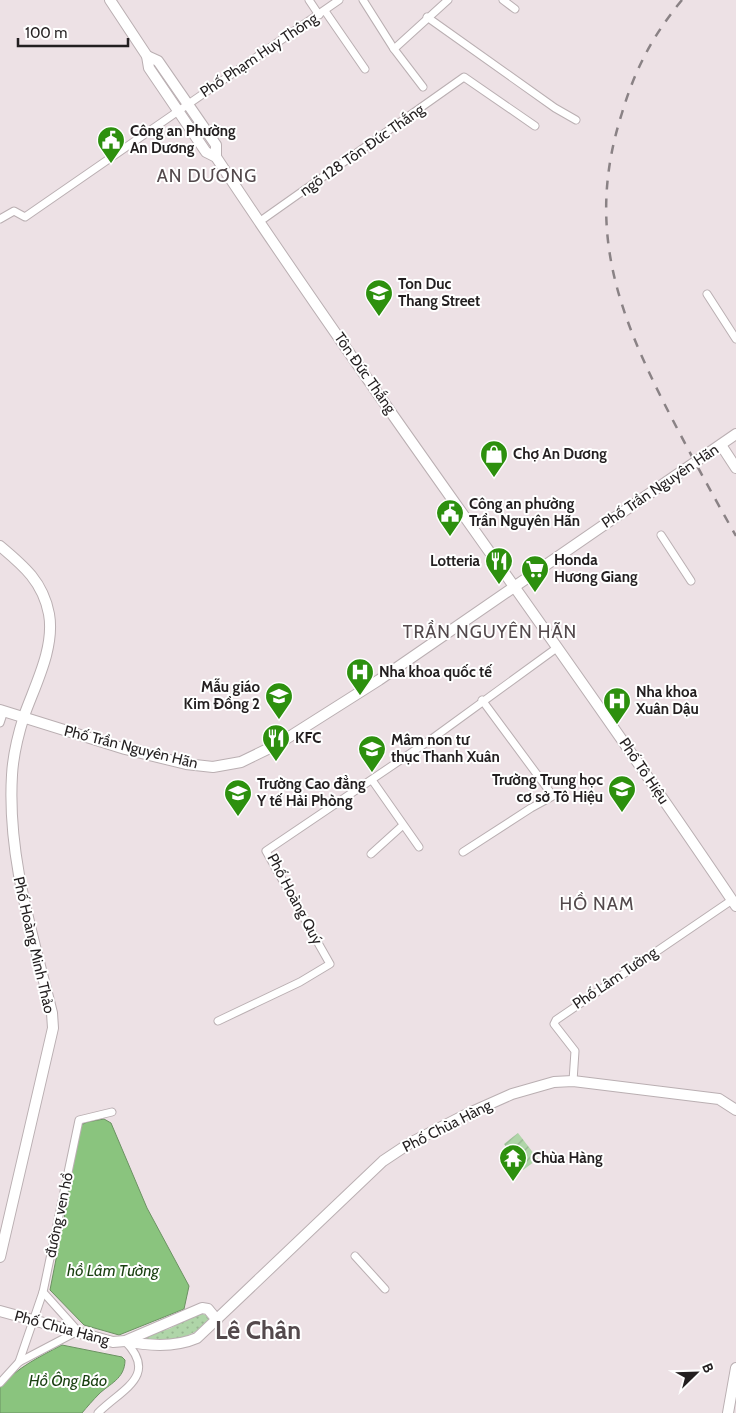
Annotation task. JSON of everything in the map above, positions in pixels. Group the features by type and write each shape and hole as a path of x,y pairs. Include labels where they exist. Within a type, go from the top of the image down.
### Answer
{"main road":[{"name":"Tôn Đức Thắng","path":"110,0 147,56 148,68 206,152 216,158 515,588"},
{"name":"Tôn Đức Thắng","path":"147,56 158,61 188,103 216,145 216,158"},
{"name":"Phố Trần Nguyên Hãn","path":"2,710 125,748 186,764 213,768 241,762 278,744 379,680 736,434"},
{"path":"721,445 736,468"},
{"name":"Phố Hoàng Minh Thảo","path":"0,546 28,569 42,590 49,616 50,637 24,718 12,775 12,823 17,872 52,1013 53,1028 0,1257"},
{"name":"Phố Tô Hiệu","path":"515,588 558,647 734,903"},
{"name":"Phố Chùa Hàng","path":"0,1311 113,1342 125,1341 143,1345 178,1344 197,1338 383,1161 410,1143 512,1094 536,1086 573,1081 720,1099 736,1110"},
{"name":"Phố Chùa Hàng","path":"125,1341 202,1308 208,1309 216,1320"},
{"path":"728,1413 736,1368"}],"street":[{"path":"309,0 322,13 365,69"},
{"name":"Phố Phạm Huy Thông","path":"0,219 14,211 25,217 177,110 340,0"},
{"path":"363,0 394,49 423,86"},
{"path":"394,49 427,17 448,0"},
{"path":"503,0 515,9"},
{"path":"427,17 555,108 576,120"},
{"name":"ngõ 128 Tôn Đức Thắng","path":"259,222 464,78 535,126"},
{"path":"707,294 736,338"},
{"path":"661,535 691,581"},
{"name":"Phố Hoàng Quý","path":"218,1021 300,982 330,964 266,851 433,738 482,700 558,647"},
{"path":"463,852 530,808 552,796 482,700"},
{"path":"0,723 2,710"},
{"path":"372,780 402,826 419,846"},
{"path":"371,854 402,826"},
{"name":"Phố Lâm Tường","path":"573,1081 575,1051 554,1024 556,1020 734,903"},
{"name":"đường ven hồ","path":"43,1292 79,1120 112,1112"},
{"path":"355,1256 385,1289"},
{"path":"0,1383 18,1362 43,1292"},
{"path":"18,1362 78,1331 43,1292"},
{"path":"98,1413 124,1392 138,1371 140,1361 125,1341"}],"shaded area":[{"path":"518,1133 538,1159 523,1170 504,1144"},
{"path":"199,1313 206,1315 209,1320 205,1327 176,1341 142,1340 143,1335 169,1329"}],"water":[{"name":"hồ Lâm Tường","path":"104,1119 111,1123 147,1208 189,1286 184,1309 119,1335 84,1325 50,1290 68,1198 71,1161 79,1126 87,1122"},
{"name":"Hồ Ông Báo","path":"62,1345 122,1357 125,1360 122,1372 82,1413 0,1413 0,1387 21,1368"}],"railway":[{"path":"682,0 662,26 646,53 627,97 612,153 607,190 607,227 611,262 620,296 631,331 646,367 699,470 736,536"}],"place":[{"name":"Công an Phường An Dương","path":"111,164"},
{"name":"Ton Duc Thang Street","path":"379,317"},
{"name":"Chợ An Dương","path":"494,478"},
{"name":"Công an phường Trần Nguyên Hãn","path":"450,537"},
{"name":"Lotteria","path":"499,585"},
{"name":"Honda Hương Giang","path":"535,593"},
{"name":"Nha khoa quốc tế","path":"360,696"},
{"name":"Mẫu giáo Kim Đồng 2","path":"279,720"},
{"name":"Nha khoa Xuân Dậu","path":"617,725"},
{"name":"KFC","path":"276,762"},
{"name":"Mâm non tư thục Thanh Xuân","path":"372,773"},
{"name":"Trường Trung học cơ sở Tô Hiệu","path":"622,813"},
{"name":"Trường Cao đẳng Y tế Hải Phòng","path":"238,817"},
{"name":"Chùa Hàng","path":"513,1182"}],"district":[{"name":"AN DƯƠNG","path":"207,176"},
{"name":"TRẦN NGUYÊN HÃN","path":"490,632"},
{"name":"HỒ NAM","path":"597,904"},
{"name":"Lê Chân","path":"258,1330"}]}
